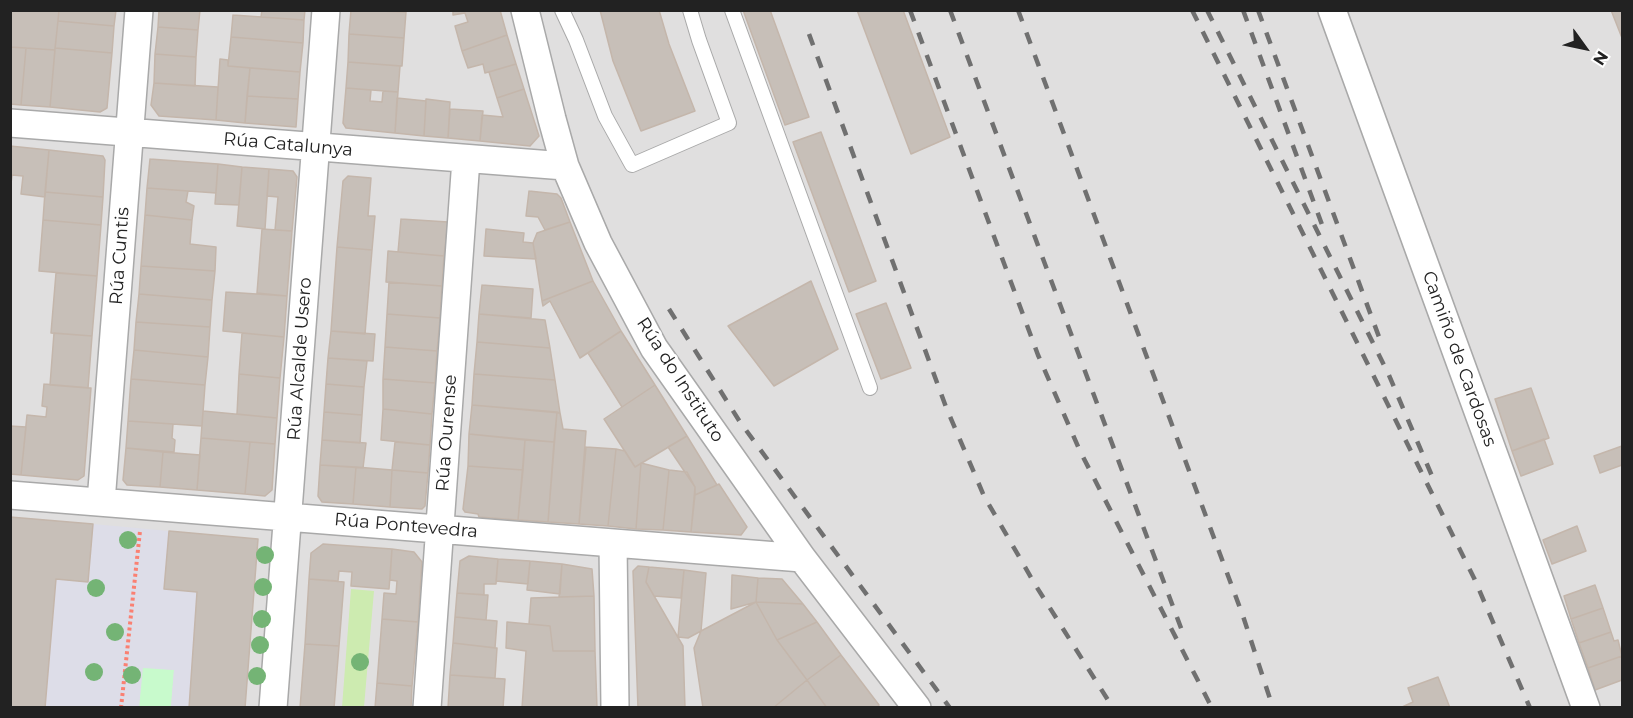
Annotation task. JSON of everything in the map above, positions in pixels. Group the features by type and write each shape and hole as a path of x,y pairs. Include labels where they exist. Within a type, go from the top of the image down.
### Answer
{"street":[{"name":"Rúa Cuntis","path":"101,502 138,10"},
{"name":"Rúa Alcalde Usero","path":"273,708 326,10"},
{"name":"Rúa do Instituto","path":"525,10 566,166 598,243 654,348 802,558 916,708"},
{"name":"Camiño de Cardosas","path":"1332,10 1586,708"},
{"name":"Rúa Catalunya","path":"10,123 566,166"},
{"name":"Rúa Ourense","path":"427,708 466,159"},
{"name":"Rúa Pontevedra","path":"10,495 802,558"},
{"path":"613,543 615,708"}],"lane":[{"path":"562,10 576,40 604,116 632,165 729,123 690,10"},
{"path":"570,10 576,40"},
{"path":"732,10 870,388"}],"path":[{"path":"121,708 141,525"}],"shaded area":[{"path":"11,11 1622,11 1622,707 11,707"},
{"path":"93,524 169,531 164,589 197,592 189,707 171,707 174,670 143,668 139,707 45,708 56,579 88,582"}],"green space":[{"path":"351,589 374,591 364,707 342,707"},
{"path":"142,667 174,670 171,707 139,708"}],"building":[{"path":"10,10 59,10 55,50 10,47"},
{"path":"59,10 116,10 114,26 58,21"},
{"path":"159,10 200,10 198,30 158,27"},
{"path":"262,10 305,10 304,20 261,17"},
{"path":"351,10 406,12 404,38 349,34"},
{"path":"453,10 500,10 507,35 462,51 455,26 468,22 465,13 453,15"},
{"path":"600,10 659,10 669,44 695,111 641,131 613,61"},
{"path":"743,10 770,10 809,117 785,125"},
{"path":"857,10 903,10 950,137 911,154"},
{"path":"1611,10 1622,10 1622,38"},
{"path":"233,15 304,20 303,43 231,37"},
{"path":"58,21 114,26 112,53 55,48"},
{"path":"158,27 198,30 196,57 155,54"},
{"path":"349,34 404,38 402,66 348,62"},
{"path":"507,35 516,64 485,73 483,64 468,68 462,51"},
{"path":"231,37 303,43 300,72 228,66"},
{"path":"10,47 26,48 21,105 10,104"},
{"path":"26,48 55,50 50,107 21,105"},
{"path":"55,48 112,53 107,108 100,112 50,107"},
{"path":"155,54 196,57 195,86 154,83"},
{"path":"220,59 228,60 228,66 250,68 245,123 216,120"},
{"path":"348,62 400,66 398,92 346,88"},
{"path":"516,64 524,89 497,98 489,72"},
{"path":"250,68 300,72 298,99 247,96"},
{"path":"154,83 218,87 216,120 159,116 151,105"},
{"path":"346,88 371,90 370,101 382,102 383,91 398,92 395,133 346,128 343,123"},
{"path":"524,89 539,136 530,146 480,141 482,115 503,117 497,98"},
{"path":"247,96 298,99 296,127 245,123"},
{"path":"397,98 426,101 424,136 395,133"},
{"path":"426,99 450,102 448,138 424,136"},
{"path":"450,109 483,111 480,141 448,138"},
{"path":"821,132 876,281 849,292 793,142"},
{"path":"10,146 49,150 45,197 21,194 23,176 12,175 10,193"},
{"path":"49,150 103,156 105,160 103,197 45,192"},
{"path":"150,159 218,164 216,193 147,188"},
{"path":"218,164 242,167 239,205 215,204"},
{"path":"242,167 269,169 265,229 237,226"},
{"path":"269,169 293,171 297,177 292,231 275,230 278,197 267,196"},
{"path":"348,176 371,178 368,216 375,216 372,250 337,247 343,181"},
{"path":"147,188 188,191 186,202 194,206 192,220 145,215"},
{"path":"529,191 557,194 561,198 570,222 545,230 538,217 526,216"},
{"path":"45,192 103,197 101,225 43,220"},
{"path":"145,215 192,220 190,244 216,247 215,271 141,266"},
{"path":"401,219 448,222 444,256 398,252"},
{"path":"43,220 101,225 97,276 39,271"},
{"path":"570,222 593,281 542,301 533,243 537,233"},
{"path":"262,229 292,231 287,296 257,293"},
{"path":"486,229 524,233 523,242 533,243 536,259 484,256"},
{"path":"337,247 372,250 365,334 331,331"},
{"path":"388,251 444,256 442,286 386,282"},
{"path":"141,266 215,271 212,300 139,294"},
{"path":"56,273 97,276 92,336 51,333"},
{"path":"593,281 621,331 580,358 550,301 543,306 542,301"},
{"path":"811,281 838,349 774,386 728,326"},
{"path":"389,282 442,286 440,318 387,314"},
{"path":"482,285 533,289 531,318 479,314"},
{"path":"226,292 287,296 284,337 223,331"},
{"path":"139,294 212,300 210,327 136,322"},
{"path":"886,303 911,368 881,379 856,314"},
{"path":"387,314 440,318 437,351 385,347"},
{"path":"479,314 545,320 550,348 477,342"},
{"path":"136,322 210,327 208,357 134,350"},
{"path":"331,331 375,334 373,361 328,358"},
{"path":"621,331 655,385 622,407 588,353"},
{"path":"54,333 92,336 88,388 50,385"},
{"path":"242,333 284,337 280,378 239,374"},
{"path":"477,342 550,348 555,380 474,374"},
{"path":"385,347 437,351 435,383 383,379"},
{"path":"134,350 208,357 205,385 131,379"},
{"path":"328,358 367,361 364,387 326,384"},
{"path":"239,374 280,378 277,418 237,414"},
{"path":"474,374 555,380 560,413 472,405"},
{"path":"131,379 205,385 202,426 128,421"},
{"path":"383,379 435,383 432,414 383,409"},
{"path":"44,384 91,388 84,476 78,480 21,475 27,415 46,417 47,407 42,406"},
{"path":"326,384 364,387 362,415 324,412"},
{"path":"655,385 687,436 635,467 604,419"},
{"path":"1531,388 1549,438 1512,451 1495,399"},
{"path":"472,405 557,412 554,442 469,434"},
{"path":"383,409 432,414 430,445 381,440"},
{"path":"203,411 277,418 275,444 201,438"},
{"path":"324,412 362,415 360,443 322,440"},
{"path":"557,412 560,413 563,429 586,431 579,524 548,522"},
{"path":"128,421 173,424 174,452 126,448"},
{"path":"10,426 26,427 21,475 10,474"},
{"path":"469,434 525,440 523,470 468,466"},
{"path":"687,436 717,485 695,495 695,487 668,447"},
{"path":"201,438 250,442 245,494 197,490"},
{"path":"1544,439 1553,464 1521,476 1512,451"},
{"path":"322,440 366,443 363,468 320,465"},
{"path":"525,440 554,442 548,522 518,520"},
{"path":"250,442 275,444 272,490 265,496 245,494"},
{"path":"395,442 430,445 428,473 392,470"},
{"path":"1622,446 1622,465 1600,473 1594,456"},
{"path":"586,447 616,449 608,526 579,524"},
{"path":"126,448 163,452 160,487 127,485 123,480"},
{"path":"616,449 625,451 635,467 641,463 636,529 608,526"},
{"path":"163,452 200,455 197,490 160,487"},
{"path":"641,463 669,470 663,530 636,529"},
{"path":"320,465 356,467 353,504 322,502 318,496"},
{"path":"468,466 523,470 518,520 479,517 478,514 465,512 463,509"},
{"path":"356,467 392,470 390,507 353,504"},
{"path":"392,470 428,473 425,506 422,509 390,507"},
{"path":"669,470 687,472 695,487 691,532 663,530"},
{"path":"719,484 747,527 741,535 691,532 695,495"},
{"path":"10,517 93,524 88,582 56,579 45,708 10,708"},
{"path":"1577,526 1586,551 1552,564 1543,540"},
{"path":"169,531 258,539 245,708 189,708 197,592 164,589"},
{"path":"323,544 392,549 389,589 351,586 352,572 339,571 338,581 309,579 311,553"},
{"path":"392,549 414,552 422,562 418,622 382,619 384,593 396,594 397,581 390,580"},
{"path":"469,556 498,559 496,584 484,584 484,595 457,593 460,561"},
{"path":"498,559 530,561 528,584 496,581"},
{"path":"530,561 562,564 560,594 527,590"},
{"path":"562,564 592,569 594,596 559,597"},
{"path":"638,566 649,567 646,582 683,646 685,708 638,708 633,571"},
{"path":"649,567 684,570 681,598 654,596 646,582"},
{"path":"684,570 706,573 701,631 688,638 678,637"},
{"path":"732,575 758,578 756,602 731,609"},
{"path":"758,578 782,579 803,604 756,602"},
{"path":"309,579 344,582 339,646 305,644"},
{"path":"1595,585 1603,608 1571,619 1564,596"},
{"path":"457,593 488,595 486,620 455,617"},
{"path":"594,596 595,651 553,651 550,626 529,624 531,598"},
{"path":"756,602 803,604 817,622 777,640"},
{"path":"756,602 777,640 807,680 773,708 703,708 694,648 701,631"},
{"path":"1603,608 1611,632 1579,643 1571,619"},
{"path":"455,617 497,621 495,648 453,643"},
{"path":"382,619 418,622 412,686 377,683"},
{"path":"507,622 550,626 553,651 595,651 597,708 522,708 526,651 506,648"},
{"path":"817,622 841,655 807,680 777,640"},
{"path":"1611,632 1614,641 1618,640 1622,656 1588,668 1579,643"},
{"path":"453,643 497,648 495,678 450,675"},
{"path":"305,644 339,646 334,708 300,708"},
{"path":"841,655 879,705 877,708 827,708 807,680"},
{"path":"1622,656 1622,680 1595,690 1588,668"},
{"path":"450,675 505,679 503,708 448,708"},
{"path":"1438,677 1450,708 1400,708 1413,702 1408,688"},
{"path":"807,680 827,708 773,708"},
{"path":"377,683 412,686 411,708 375,708"}],"railway":[{"path":"910,10 1038,355 1080,451 1212,708"},
{"path":"950,10 1184,636"},
{"path":"1018,10 1243,616 1273,708"},
{"path":"1192,10 1474,578 1530,708"},
{"path":"1207,10 1388,373 1432,476"},
{"path":"1243,10 1324,230"},
{"path":"1258,10 1382,345"},
{"path":"809,34 946,407 984,496 1036,586 1113,708"},
{"path":"669,309 740,422 950,708"}]}
